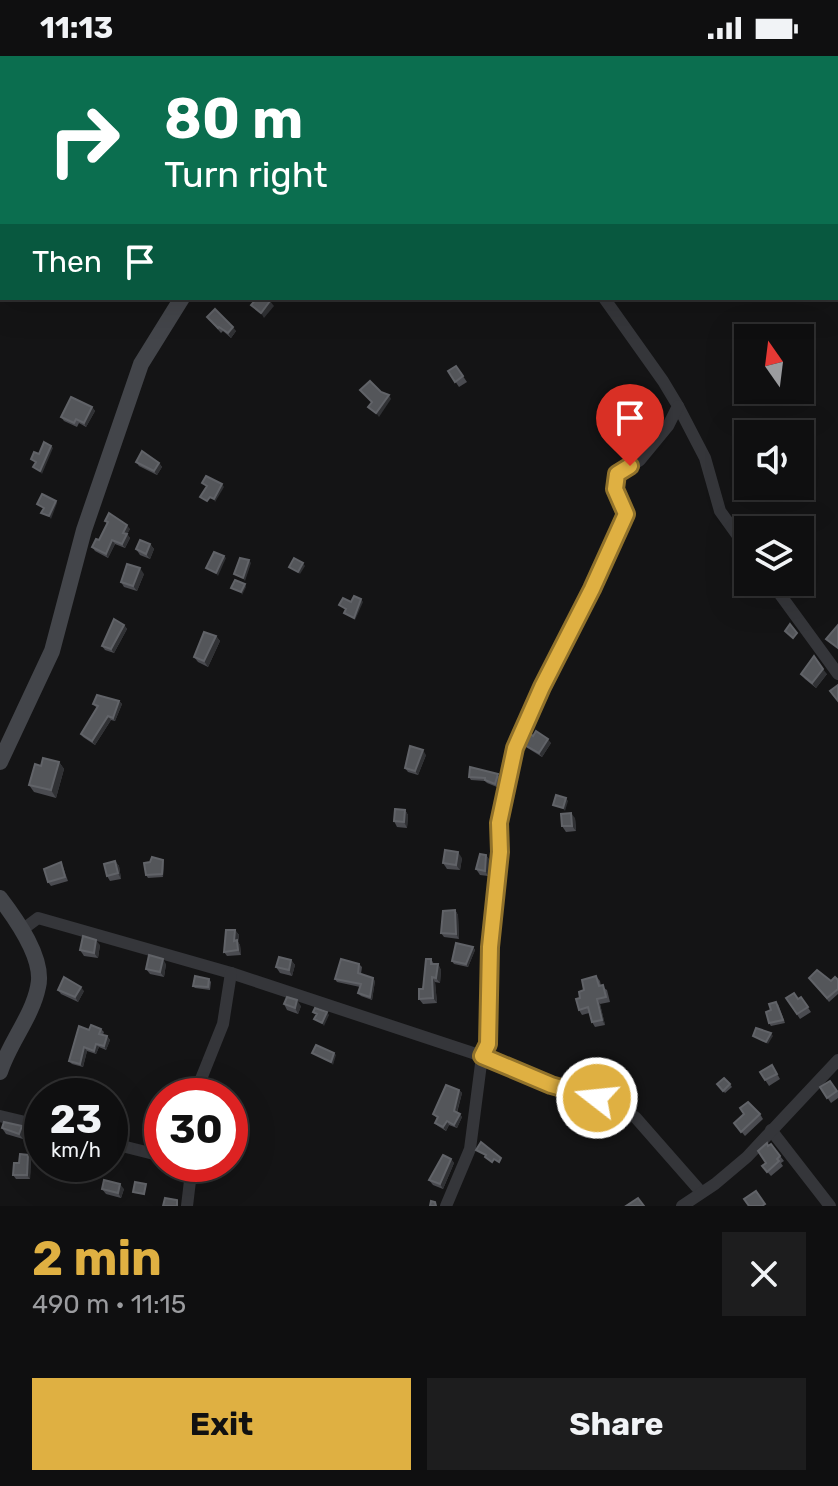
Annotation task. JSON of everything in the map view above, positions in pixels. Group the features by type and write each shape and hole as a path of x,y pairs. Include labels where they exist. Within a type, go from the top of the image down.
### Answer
{"main road":[{"path":"0,762 52,651 84,530 141,364 181,300"},
{"path":"0,898 31,946 39,985 0,1072"}],"street":[{"path":"605,300 678,406 705,458 720,511 734,530"},
{"path":"446,1206 470,1149 482,1056 488,1044 490,947 500,852 499,823 515,748 626,514 615,489 617,474 640,460 668,426 678,406"},
{"path":"781,596 837,672"},
{"path":"22,930 38,918 231,973 482,1056 568,1091 615,1103 636,1118 701,1192"},
{"path":"201,1078 223,1024 231,973"},
{"path":"682,1206 747,1157 838,1060"},
{"path":"0,1116 24,1122"},
{"path":"771,1130 830,1206"},
{"path":"187,1206 190,1182"}],"building":[{"path":"255,300 270,301 261,313 251,305"},
{"path":"215,309 233,327 228,333 207,317"},
{"path":"456,366 463,376 455,382 448,371"},
{"path":"370,381 389,395 376,413 368,407 372,402 360,390"},
{"path":"71,397 92,407 84,423 76,419 74,423 61,417"},
{"path":"44,442 51,446 40,471 33,467 36,462 31,459 34,452 39,454"},
{"path":"142,451 159,463 154,471 136,462"},
{"path":"206,476 222,484 214,499 210,497 207,501 200,497 207,486 202,483"},
{"path":"42,494 56,501 49,516 41,513 44,508 37,504"},
{"path":"109,513 127,525 123,533 127,534 122,544 112,540 106,554 92,547 108,522 105,521"},
{"path":"140,540 150,544 146,554 136,549"},
{"path":"214,552 224,556 216,573 206,568"},
{"path":"240,558 249,560 243,578 234,574"},
{"path":"294,558 303,563 298,572 289,567"},
{"path":"127,564 140,568 133,586 121,582"},
{"path":"235,580 245,584 241,592 231,588"},
{"path":"354,596 361,599 354,618 344,613 346,609 339,605 343,598 351,602"},
{"path":"114,619 124,625 111,649 102,646"},
{"path":"790,624 797,633 793,638 785,631"},
{"path":"838,625 838,648 826,639"},
{"path":"204,632 216,636 204,661 194,657"},
{"path":"814,656 823,669 812,683 801,674"},
{"path":"838,685 838,701 830,691"},
{"path":"97,695 119,701 113,718 108,716 92,741 81,734 98,706 93,704"},
{"path":"536,731 548,739 539,753 523,744 529,733 533,736"},
{"path":"410,746 423,750 415,771 405,768"},
{"path":"43,758 59,762 51,790 29,785 35,764 41,766"},
{"path":"470,767 498,774 495,784 485,778 469,777"},
{"path":"556,795 566,798 563,808 553,805"},
{"path":"395,809 405,810 404,822 394,821"},
{"path":"571,813 572,826 562,826 561,814"},
{"path":"445,850 458,852 456,865 443,863"},
{"path":"480,854 486,855 485,871 476,869"},
{"path":"152,857 163,860 162,874 146,875 144,863 150,862"},
{"path":"115,861 118,873 107,876 104,864"},
{"path":"61,862 65,877 48,882 44,869"},
{"path":"455,910 456,934 441,933 443,911"},
{"path":"226,930 235,930 234,941 237,940 238,950 224,952"},
{"path":"83,936 96,940 94,953 80,950"},
{"path":"456,943 473,947 466,964 452,961"},
{"path":"149,955 163,959 160,972 146,969"},
{"path":"279,957 291,960 289,970 276,967"},
{"path":"341,959 359,964 358,973 373,978 370,997 358,993 361,984 335,979"},
{"path":"426,959 431,959 431,964 438,964 436,978 432,977 433,998 419,999 419,989 423,989"},
{"path":"817,970 831,981 835,977 838,980 838,989 827,998 809,978"},
{"path":"195,976 209,979 208,987 193,986"},
{"path":"596,976 599,986 603,985 606,997 597,999 602,1020 592,1022 588,1007 579,1010 576,999 580,998 579,992 584,990 582,980"},
{"path":"64,977 81,987 75,997 58,990"},
{"path":"794,993 808,1007 797,1014 786,998"},
{"path":"287,997 297,1000 295,1008 284,1004"},
{"path":"776,1002 783,1020 769,1023 766,1012 771,1010 769,1004"},
{"path":"315,1008 327,1012 322,1023 314,1019 317,1014 313,1012"},
{"path":"91,1025 101,1029 99,1034 107,1036 104,1046 96,1044 94,1051 84,1047 80,1064 69,1061 79,1026 89,1030"},
{"path":"756,1028 771,1033 766,1042 753,1036"},
{"path":"316,1045 334,1053 331,1062 312,1053"},
{"path":"772,1065 777,1074 765,1080 760,1072"},
{"path":"724,1078 730,1084 723,1091 717,1084"},
{"path":"830,1081 837,1091 827,1098 820,1087"},
{"path":"446,1085 459,1090 454,1111 460,1114 454,1125 447,1121 443,1127 435,1123 438,1117 433,1114"},
{"path":"748,1102 760,1114 741,1132 734,1123 744,1114 740,1108"},
{"path":"4,1122 22,1126 19,1134 2,1128"},
{"path":"481,1142 501,1158 499,1162 494,1159 492,1162 476,1150"},
{"path":"767,1143 780,1156 767,1172 762,1166 766,1163 758,1151"},
{"path":"20,1154 24,1154 24,1175 13,1175 14,1163 19,1163"},
{"path":"443,1155 451,1159 440,1184 429,1180"},
{"path":"104,1182 120,1184 118,1193 102,1189"},
{"path":"135,1182 146,1184 144,1194 133,1192"},
{"path":"756,1191 765,1204 749,1206 744,1199"},
{"path":"165,1198 177,1200 177,1206 163,1206"},
{"path":"638,1198 644,1206 626,1206"}],"route":[{"path":"597,1098 551,1085 482,1056 488,1044 490,947 500,852 499,823 515,748 626,514 615,489 617,474 630,466"}]}
